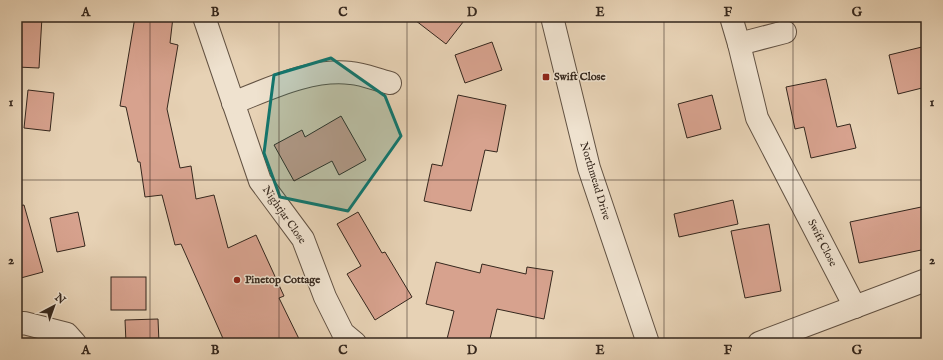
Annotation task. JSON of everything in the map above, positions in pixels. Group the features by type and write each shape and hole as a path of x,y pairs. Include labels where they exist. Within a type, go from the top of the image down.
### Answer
{"street":[{"name":"Nightjar Close","path":"204,17 260,180 303,239 325,298 343,333 355,343"},
{"name":"Northmead Drive","path":"552,17 589,168 648,343"},
{"name":"Swift Close","path":"731,17 757,118 855,307"},
{"path":"739,44 785,32"},
{"path":"233,103 289,80 321,74 351,73 390,83"},
{"path":"759,343 926,280"},
{"path":"17,324 24,323 67,334 75,343"}],"highlighted area":[{"path":"331,58 385,96 401,136 348,211 280,197 264,153 274,75"}],"building":[{"path":"17,17 42,17 39,68 17,67"},
{"path":"135,17 173,17 170,43 178,45 167,109 180,168 191,166 196,199 214,195 228,248 256,235 284,296 279,298 301,343 225,343 181,244 175,245 162,195 145,197 140,162 138,162 126,107 120,106"},
{"path":"411,17 467,17 446,44"},
{"path":"492,42 502,70 465,83 455,55"},
{"path":"926,46 926,87 898,94 889,55"},
{"path":"826,79 837,127 850,124 856,148 811,158 804,127 795,129 786,87"},
{"path":"28,90 54,93 50,131 24,128"},
{"path":"458,95 506,105 497,152 485,150 471,211 424,201 432,164 442,166"},
{"path":"712,95 721,129 687,138 678,104"},
{"path":"341,116 366,160 339,175 332,161 294,181 274,145 302,130 305,137"},
{"path":"733,200 738,224 679,237 674,214"},
{"path":"24,205 43,272 17,279 17,206"},
{"path":"926,206 926,249 859,263 850,222"},
{"path":"78,212 85,246 57,252 50,218"},
{"path":"358,212 382,253 385,252 412,297 375,320 347,274 361,266 337,224"},
{"path":"769,224 781,291 745,298 731,231"},
{"path":"436,262 480,273 482,264 526,274 527,267 553,271 544,319 497,309 489,343 446,343 454,311 426,304"},
{"path":"111,277 146,277 146,310 111,310"},
{"path":"158,319 159,343 126,343 125,320"}],"place":[{"name":"Swift Close","path":"546,77"},
{"name":"Pinetop Cottage","path":"237,280"}]}
